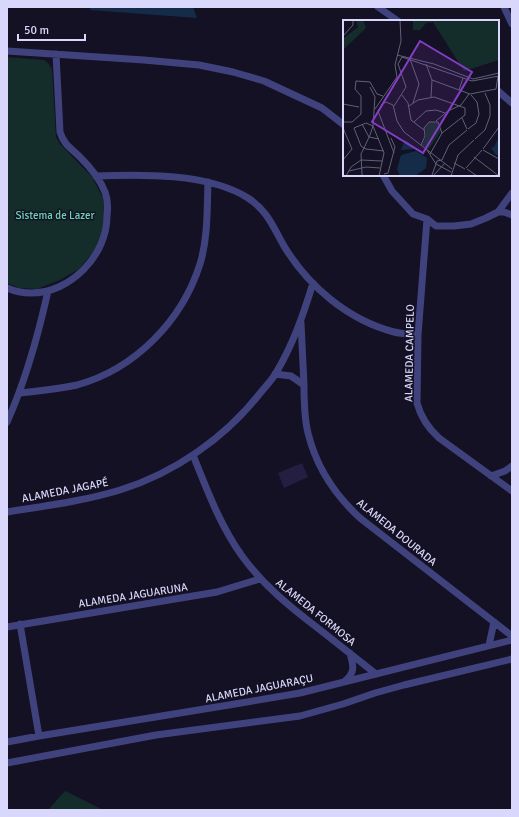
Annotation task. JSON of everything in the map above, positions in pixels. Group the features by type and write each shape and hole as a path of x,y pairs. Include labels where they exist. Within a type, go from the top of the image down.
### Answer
{"street":[{"path":"378,7 397,20"},
{"path":"504,7 512,24"},
{"path":"7,51 199,65 233,72 264,82 322,108 343,124"},
{"path":"7,288 15,291 30,293 48,291 72,279 83,270 97,254 104,238 108,203 106,193 96,176 81,158 64,143 60,132 56,54"},
{"path":"499,92 512,103"},
{"path":"96,176 130,174 188,178 208,182 233,190 247,197 256,204 272,222 288,251 313,283 335,303 376,326 395,332 418,335"},
{"path":"384,176 392,191 414,214 427,219 436,226 471,224 498,212 504,212 512,215"},
{"path":"20,393 58,389 101,376 127,362 146,348 164,329 179,309 188,293 200,263 204,242 208,182"},
{"path":"498,212 512,193"},
{"name":"ALAMEDA CAMPELO","path":"427,219 418,335 418,403 420,413 432,431 512,491"},
{"name":"ALAMEDA JAGAPÉ","path":"7,512 86,499 121,490 148,480 193,455 236,420 253,402 275,374 294,338 313,283"},
{"path":"7,422 20,393 48,291"},
{"name":"ALAMEDA DOURADA","path":"301,321 304,404 308,432 315,456 325,475 347,507 512,636"},
{"path":"275,374 291,376 304,385"},
{"name":"ALAMEDA FORMOSA","path":"193,455 213,505 226,530 241,556 260,579 282,600 376,674"},
{"path":"491,476 512,466"},
{"name":"ALAMEDA JAGUARUNA","path":"7,627 217,592 260,579"},
{"path":"489,645 494,622"},
{"path":"20,624 39,736"},
{"name":"ALAMEDA JAGUARAÇU","path":"7,742 300,693 512,640"},
{"path":"345,681 351,676 353,668 350,653"},
{"path":"7,763 156,735 300,716 404,685 512,659"}],"green space":[{"name":"Sistema de Lazer","path":"7,57 44,60 48,63 52,69 56,137 60,144 92,177 103,198 105,217 101,236 93,252 79,269 60,280 37,289 19,288 7,283"},
{"path":"65,791 103,810 48,810"}],"water":[{"path":"91,7 193,7 197,18 90,10"}],"building":[{"path":"302,463 308,477 284,488 278,473"}]}
